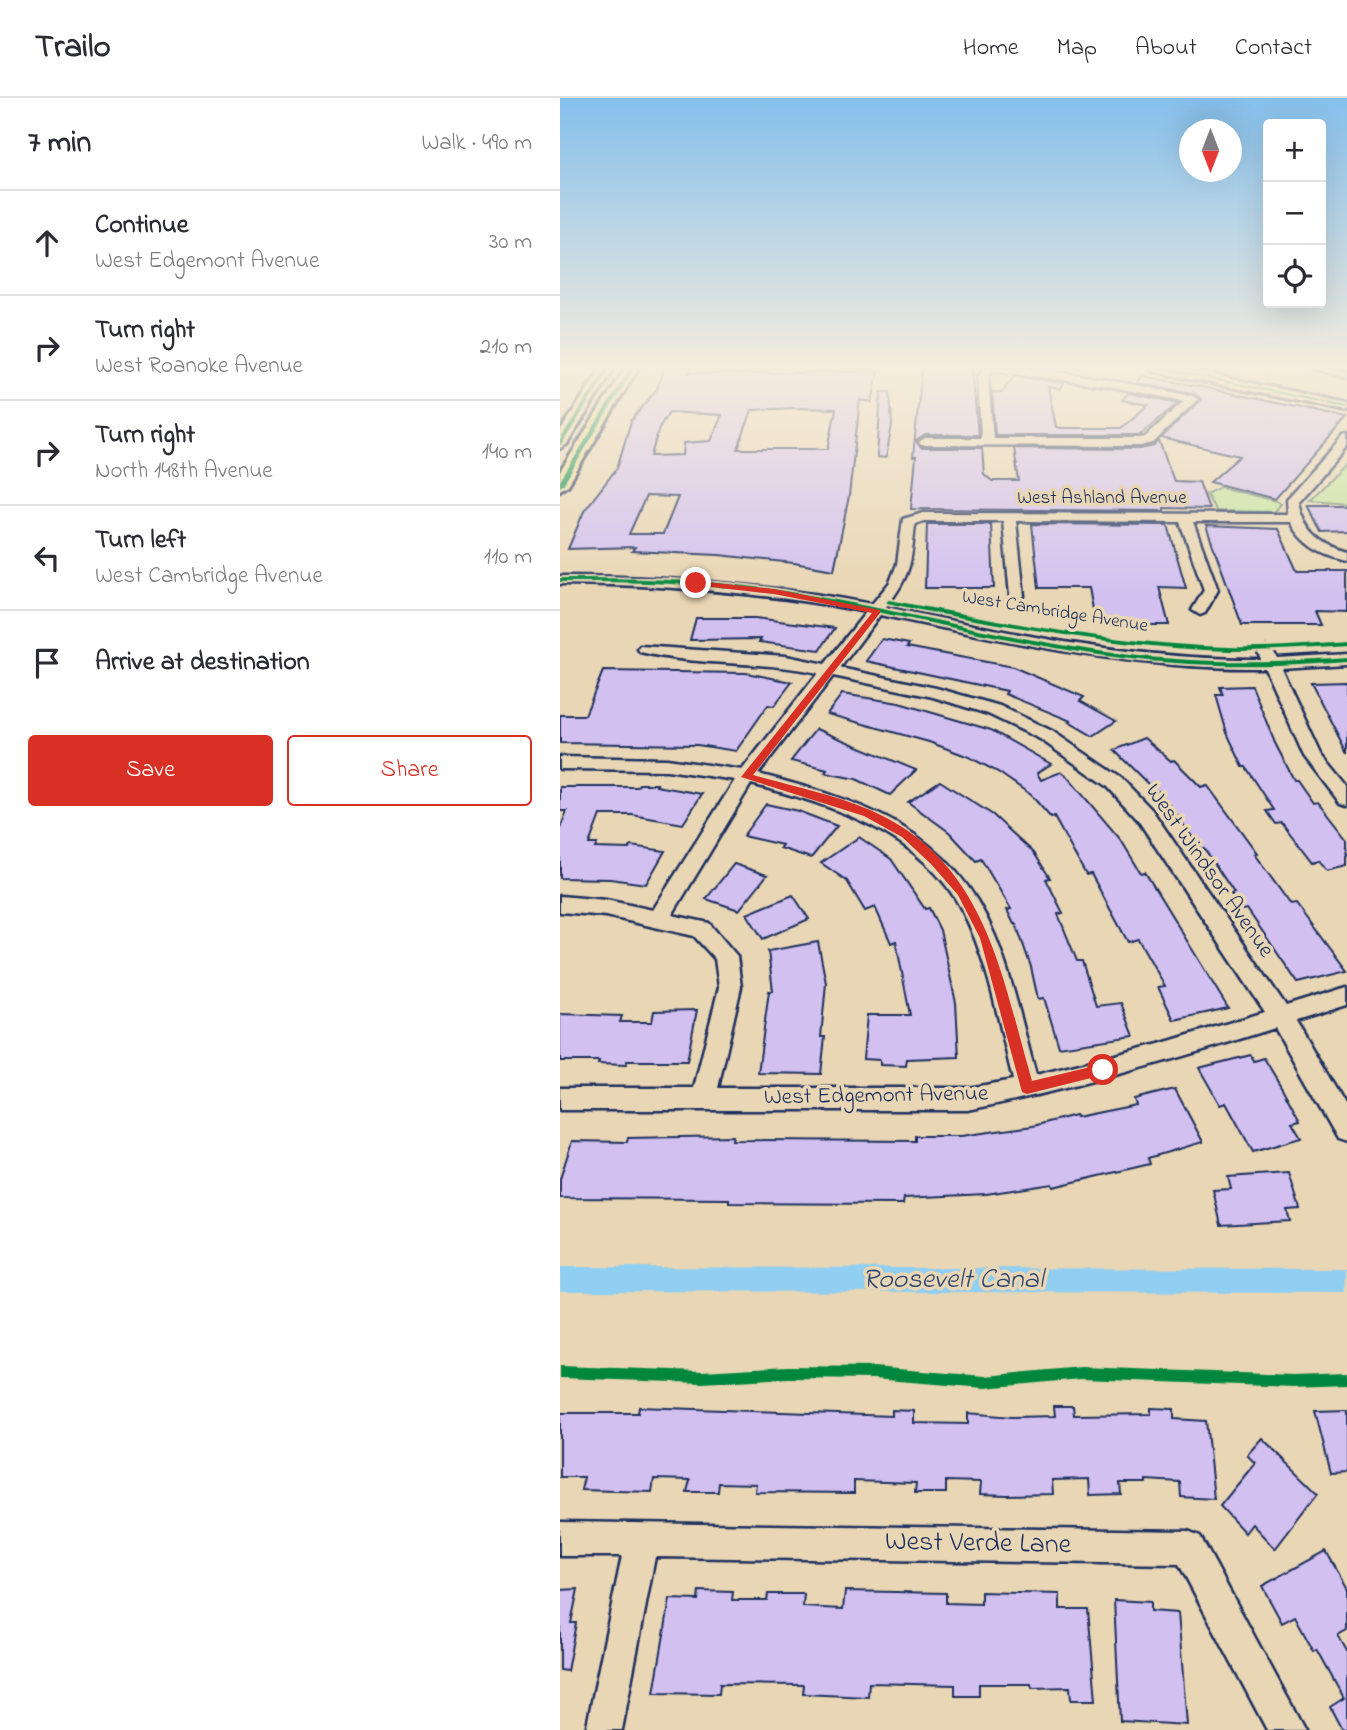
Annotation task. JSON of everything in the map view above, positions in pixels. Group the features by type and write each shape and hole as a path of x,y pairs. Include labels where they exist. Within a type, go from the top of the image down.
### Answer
{"main road":[{"path":"560,485 585,443"}],"street":[{"path":"1342,556 1322,550 1305,536 1292,502 1344,447"},
{"name":"West Ashland Avenue","path":"881,606 897,583 904,564 908,522 923,517 1296,518"},
{"path":"1009,517 1017,596"},
{"path":"1185,518 1211,590 1200,610"},
{"name":"West Cambridge Avenue","path":"560,568 656,569 746,576 1098,653 1199,662 1267,656 1347,644"},
{"name":"West Cambridge Avenue","path":"560,580 709,584 881,606"},
{"path":"659,918 746,777 881,606"},
{"name":"West Windsor Avenue","path":"646,649 676,654 775,660 830,670 936,693 994,710 1046,735 1114,782 1145,815 1281,1017 1347,1131"},
{"path":"1267,656 1313,756 1347,799"},
{"name":"West Cambridge Avenue","path":"1267,656 1347,659"},
{"path":"560,763 701,768 746,777 819,796 867,813 905,834 935,861 962,893 985,938 1027,1088"},
{"path":"560,904 606,908 701,929 726,957 730,988 704,1098"},
{"name":"West Edgemont Avenue","path":"560,1099 968,1099 1103,1070 1347,996"},
{"name":"West Verde Lane","path":"560,1539 1188,1548 1287,1730"},
{"path":"604,1730 642,1539"}],"green space":[{"path":"1347,463 1347,503 1310,500"},
{"path":"1220,487 1281,504 1273,512 1216,511 1206,494"}],"building":[{"path":"624,443 655,443 651,456 683,455 684,443 740,443 738,449 828,449 829,443 855,443 849,496 834,570 719,555 632,551 635,547 568,549 584,511 617,468","holes":["646,496 678,497 663,534 629,534"]},
{"path":"878,443 889,443 886,458 877,457"},
{"path":"914,443 921,448 982,448 984,474 992,481 1019,481 1014,448 1140,449 1160,443 1174,481 1199,482 1209,509 911,509 916,457 913,457"},
{"path":"1184,443 1325,443 1275,499 1210,482 1240,456"},
{"path":"1308,505 1347,505 1347,531 1322,532"},
{"path":"927,524 991,524 994,588 925,588"},
{"path":"1032,524 1168,525 1186,588 1159,587 1169,625 1096,625 1089,588 1039,588"},
{"path":"1206,526 1278,529 1297,571 1347,571 1347,612 1315,611 1321,625 1242,625"},
{"path":"696,618 755,618 835,628 820,650 759,642 761,639 690,640"},
{"path":"882,639 909,644 907,647 1013,667 1084,697 1080,701 1116,721 1093,736 1069,722 1071,721 1005,694 1007,691 866,661"},
{"path":"603,671 746,673 792,682 774,706 768,705 736,751 697,745 560,743 560,715 585,715"},
{"path":"1347,682 1347,753 1311,683"},
{"path":"1252,686 1275,743 1294,780 1297,780 1313,803 1318,802 1347,839 1347,866 1327,871 1318,860 1312,862 1282,823 1276,824 1267,811 1274,810 1246,767 1243,767 1227,733 1216,695 1223,695 1220,687"},
{"path":"842,694 899,703 991,730 1051,764 1037,773 1041,780 1061,772 1065,774 1121,840 1141,873 1145,872 1228,1008 1174,1020 1158,987 1165,986 1138,939 1128,942 1091,874 1086,875 1054,817 1051,818 1031,795 998,772 969,757 929,742 827,714"},
{"path":"816,729 916,770 890,795 856,779 825,773 827,770 791,761"},
{"path":"1144,738 1171,761 1174,760 1201,787 1207,785 1291,905 1297,904 1347,971 1298,983 1247,909 1242,910 1204,848 1201,849 1159,791 1156,792 1114,750"},
{"path":"940,781 993,815 1034,853 1050,878 1046,879 1063,913 1058,914 1077,961 1082,961 1096,1006 1121,1003 1134,1036 1059,1047 1044,998 1038,999 1031,967 1016,924 1007,910 1011,909 981,859 976,861 949,832 908,802"},
{"path":"639,784 657,784 656,786 702,794 683,824 632,815 600,815 589,844 597,844 595,848 629,849 631,846 665,851 646,884 610,879 560,878 560,829 567,811 560,811 560,787 637,787"},
{"path":"766,804 798,811 837,826 811,858 780,848 782,845 743,836"},
{"path":"859,837 891,859 925,909 929,908 940,930 956,1003 959,1057 907,1059 906,1066 880,1065 880,1060 863,1059 867,1015 910,1015 896,941 891,943 875,907 865,911 847,881 821,863"},
{"path":"734,864 767,875 739,910 706,899"},
{"path":"793,895 809,919 763,939 747,914"},
{"path":"818,942 826,983 821,1074 758,1073 769,991 773,991 768,951"},
{"path":"697,1010 687,1061 627,1061 626,1065 598,1064 599,1061 560,1061 560,1014 622,1016 620,1022 652,1022 654,1011"},
{"path":"1251,1055 1254,1061 1264,1058 1300,1121 1292,1123 1301,1138 1253,1152 1226,1103 1220,1105 1199,1068"},
{"path":"1175,1089 1203,1142 1148,1158 1150,1164 1053,1187 1052,1184 986,1194 904,1198 903,1204 560,1198 560,1179 572,1141 627,1142 628,1138 733,1136 732,1140 915,1141 915,1136 961,1136 1033,1126 1075,1115 1076,1117 1136,1105 1134,1099"},
{"path":"1289,1173 1300,1209 1287,1210 1290,1221 1221,1225 1213,1190 1231,1189 1228,1177"},
{"path":"1054,1406 1073,1406 1074,1415 1151,1414 1151,1408 1174,1409 1174,1419 1206,1421 1214,1499 1181,1497 1180,1482 1146,1480 1146,1483 1120,1483 1121,1494 1090,1495 1089,1479 1052,1480 1053,1494 1007,1495 980,1494 981,1482 946,1481 946,1493 915,1493 916,1483 854,1481 854,1493 755,1492 756,1484 719,1483 718,1492 687,1492 690,1480 654,1479 652,1492 581,1490 584,1477 560,1477 560,1413 638,1413 639,1407 892,1416 892,1410 914,1411 914,1423 968,1424 968,1413 1012,1417 1055,1416"},
{"path":"1347,1410 1347,1472 1331,1473 1315,1411"},
{"path":"1262,1438 1318,1493 1275,1549 1252,1524 1245,1533 1220,1506 1255,1463 1247,1455"},
{"path":"1326,1551 1347,1588 1347,1631 1338,1636 1347,1652 1347,1730 1342,1730 1330,1707 1344,1698 1317,1649 1314,1651 1295,1616 1282,1623 1262,1586"},
{"path":"578,1589 571,1623 576,1623 567,1671 560,1670 560,1590"},
{"path":"699,1591 733,1592 732,1600 767,1600 768,1594 804,1594 803,1607 843,1609 845,1591 946,1593 946,1603 981,1604 981,1592 1060,1594 1060,1609 1088,1609 1096,1700 1071,1700 1070,1687 1032,1688 1031,1684 979,1684 979,1696 955,1696 955,1685 869,1683 868,1697 803,1694 804,1685 720,1684 719,1694 654,1693 670,1599 698,1600"},
{"path":"1114,1600 1150,1602 1150,1611 1178,1613 1187,1725 1120,1721"}],"waterway":[{"name":"Roosevelt Canal","path":"560,1279 1347,1281"}],"cycle path":[{"path":"560,485 586,443"},
{"path":"560,580 666,582 771,591 1030,642 1137,658 1242,664 1347,659"},
{"path":"889,602 1061,633 1173,646 1229,649 1347,644"},
{"path":"560,1372 702,1377 788,1372 873,1373 985,1382 1081,1373 1293,1381 1347,1379"}],"route":[{"path":"696,583 774,592 877,611 746,777 819,796 867,813 905,834 935,861 962,893 985,938 1027,1088 1103,1070"}]}
